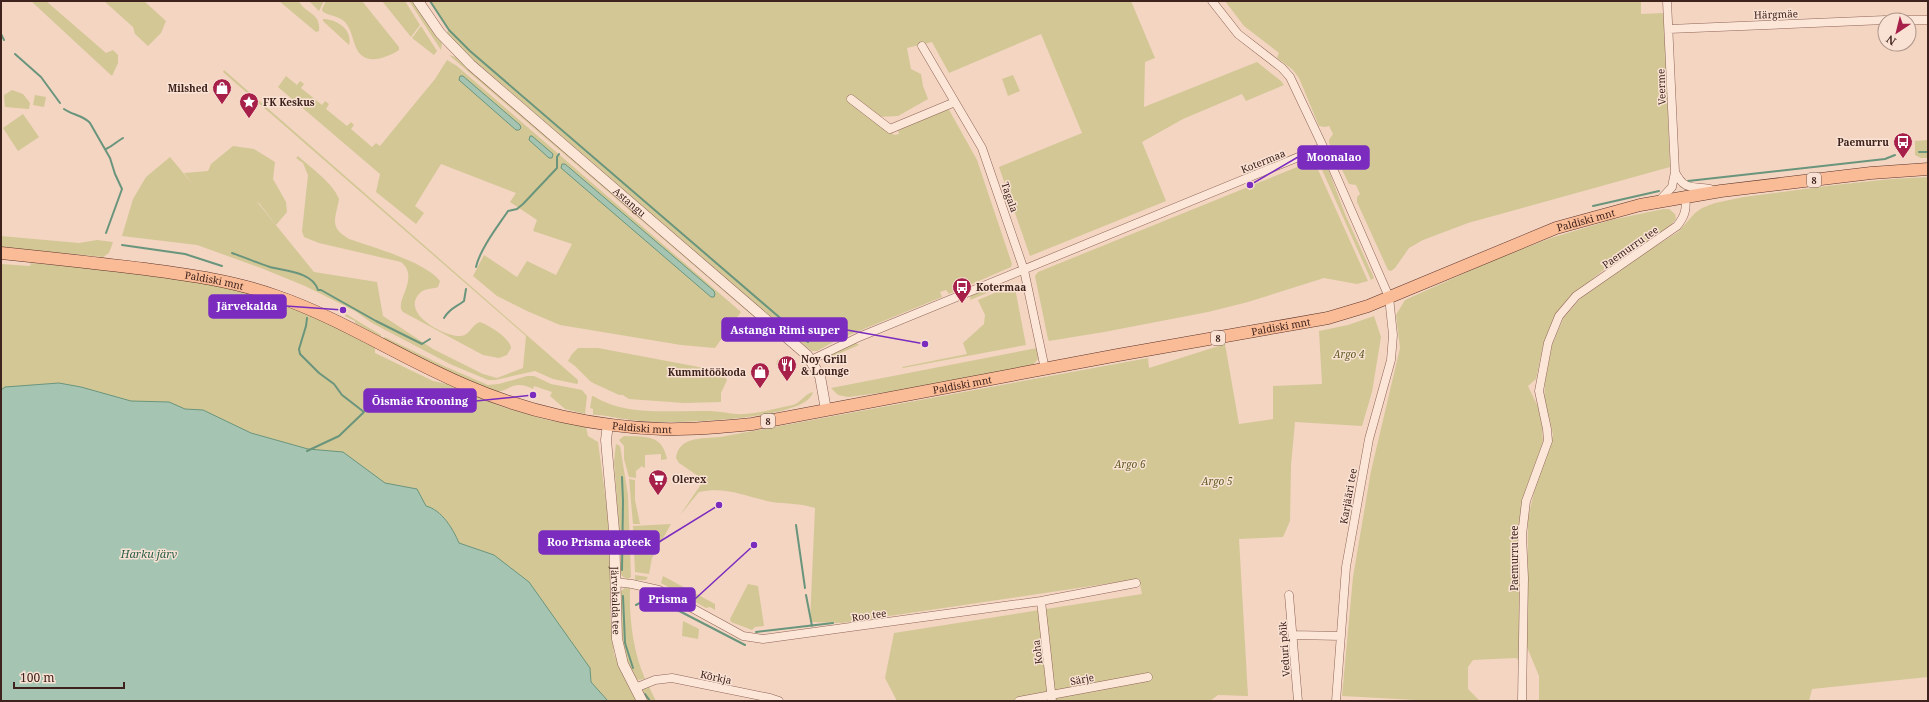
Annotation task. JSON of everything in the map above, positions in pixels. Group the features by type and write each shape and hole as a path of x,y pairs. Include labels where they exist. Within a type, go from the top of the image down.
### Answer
{"main road":[{"name":"Paldiski mnt","path":"1,253 159,270 249,286 310,309 421,365 493,397 547,413 608,424 662,429 711,428 752,424 1328,318 1368,306 1556,228 1685,196 1871,173 1928,169"}],"street":[{"name":"Astangu","path":"418,1 440,33 471,65 782,332 811,360 820,376 826,410"},
{"name":"Karjääri tee","path":"1212,1 1238,34 1282,68 1290,78 1323,148 1389,297 1393,335 1391,360 1363,466 1346,567 1336,701"},
{"name":"Veerme","path":"1658,202 1670,190 1675,172 1667,1"},
{"path":"1917,17 1928,14"},
{"path":"1917,19 1928,20"},
{"name":"Härgmäe","path":"1669,29 1877,20"},
{"name":"Tagala","path":"922,46 982,148 1024,270 1045,369"},
{"path":"851,99 890,129 955,102"},
{"name":"Kotermaa","path":"811,360 859,337 1323,148"},
{"path":"1675,172 1679,180 1688,188 1721,191"},
{"name":"Paemurru tee","path":"1522,701 1524,578 1522,535 1526,502 1548,441 1539,391 1548,343 1559,316 1576,296 1677,226 1684,216 1687,206 1685,196"},
{"name":"Järvekalda tee","path":"608,424 606,440 614,530 617,639 623,664 642,701"},
{"name":"Roo tee","path":"615,582 659,590 743,636 763,639 1041,601 1136,583"},
{"name":"Veduri põik","path":"1289,595 1298,701"},
{"name":"Koha","path":"1041,601 1052,698"},
{"path":"1293,635 1341,636"},
{"name":"Särje","path":"1019,701 1052,698 1148,677"},
{"name":"Kõrkja","path":"635,688 655,680 672,678 779,701"}],"green space":[{"path":"31,1 46,1 106,53 113,50 118,55 118,63 112,76"},
{"path":"104,1 144,1 166,21 161,33 148,46 135,34 133,27"},
{"path":"279,1 299,1 318,20 319,31 316,32"},
{"path":"309,1 324,1 319,11"},
{"path":"326,1 362,1 399,47 399,50 381,58 368,59 363,56 358,52 350,30 345,22 340,18 323,12 322,9"},
{"path":"382,1 405,1 420,25 411,37"},
{"path":"409,1 413,1 442,43 441,50"},
{"path":"430,1 1131,1 1155,58 1145,62 1144,107 1257,62 1284,85 1246,101 1242,94 1183,119 1142,142 1166,201 1030,256 999,167 1082,133 1041,34 949,73 932,42 907,48 911,69 921,74 923,86 928,99 898,116 877,117 894,135 899,134 897,127 948,108 977,160 1012,264 1011,267 949,294 946,290 940,292 942,297 837,340 817,351 812,351 787,332 473,60 446,33 449,30"},
{"path":"1225,1 1641,1 1641,14 1664,13 1670,167 1468,223 1423,240 1409,248 1395,268 1391,271 1388,270 1357,202 1357,197 1360,194 1356,185 1349,184 1329,143 1329,140 1333,134 1329,126 1319,126 1299,78 1293,70 1277,58 1279,53 1244,26"},
{"path":"323,19 334,21 343,26 349,35 349,45 323,21"},
{"path":"421,26 437,51 434,55 412,38"},
{"path":"449,55 456,57 763,322 761,323"},
{"path":"447,60 457,66 741,312 715,348 681,345 560,325 497,296 473,276 484,255 517,277 527,261 556,275 572,244 533,231 537,220 510,202 516,193 441,164 415,206 424,213 416,224 376,192 380,174 278,87 286,76 297,85 300,81 304,84 301,88 322,105 325,101 329,104 326,109 347,126 351,122 354,125 351,129 372,147 376,143 380,146 435,79"},
{"path":"224,70 578,380 578,383 553,379 535,371 495,380 488,380 450,364 372,323 355,311 305,286 261,268 197,245 122,236 133,199 146,177 170,157 194,186 184,173 208,171 211,164 233,146 254,149 275,162 273,179 286,202 287,212 276,225 259,203 215,194 258,203 314,272 377,282 383,316 433,349 483,374 497,378 523,368 526,336 223,72"},
{"path":"1013,75 1020,91 1008,96 1002,79"},
{"path":"12,90 23,94 30,103 29,109 5,107 4,95"},
{"path":"35,95 46,97 44,107 33,105"},
{"path":"23,114 39,137 18,151 3,128"},
{"path":"1928,140 1928,158 1921,158 1915,155 1915,141"},
{"path":"298,156 315,170 336,193 339,199 335,222 342,235 349,239 411,261 433,274 440,281 438,287 421,292 415,300 415,307 419,315 426,322 444,332 461,336 467,334 477,323 480,322 494,329 507,340 511,348 507,355 499,358 483,355 403,312 401,302 408,282 408,275 406,268 401,262 319,243 304,237 302,231 308,175 303,163 296,158"},
{"path":"1321,158 1324,158 1345,214 1374,278 1371,280 1319,163"},
{"path":"1312,161 1315,163 1368,281 1357,284 1324,278 1248,302 1208,312 1049,341 1035,276 1038,272"},
{"path":"1928,177 1928,677 1812,689 1809,701 1539,701 1539,676 1527,647 1528,518 1537,479 1553,435 1550,420 1544,404 1545,382 1552,345 1564,317 1582,297 1635,259 1678,232 1695,213 1702,208 1715,203 1744,197 1835,185"},
{"path":"1669,209 1675,214 1676,219 1670,226 1605,269 1571,296 1558,311 1543,346 1536,379 1528,386 1538,407 1543,442 1524,495 1520,522 1519,660 1516,658 1473,660 1468,667 1468,689 1480,701 1435,701 1342,696 1353,577 1371,471 1400,348 1396,315 1405,300 1496,259 1551,238 1611,220"},
{"path":"1,236 79,243 97,240 113,242 109,253 103,257 1,247"},
{"path":"31,263 160,276 223,287 255,295 297,308 375,348 375,353 433,381 447,384 503,407 548,420 586,427 588,436 598,442 610,531 610,612 614,654 636,701 608,701 591,682 590,669 1,450 1,264 30,266"},
{"path":"1011,286 1015,288 1026,345 902,367 967,354 963,343 984,324 985,315 978,300"},
{"path":"987,289 992,291 970,300 971,295"},
{"path":"346,314 381,335 381,337 355,323 355,321 345,316"},
{"path":"1374,316 1381,337 1372,392 1362,426 1295,422 1291,465 1290,521 1283,537 1239,539 1248,696 1218,695 1210,701 897,701 885,678 894,633 1142,594 1139,579 842,623 810,622 815,508 799,504 772,502 719,490 699,492 680,515 704,480 679,463 676,458 678,451 682,446 686,442 692,440 720,437 1148,358 1149,368 1225,344 1239,424 1273,419 1273,386 1322,384 1319,331 1348,325"},
{"path":"385,337 444,366 488,385 499,384 527,376 534,376 551,384 582,390 587,396 585,414 565,409 550,396 552,392 534,386 533,389 520,385 499,391 481,387 438,368 383,339"},
{"path":"856,343 859,345 829,358 827,356"},
{"path":"578,348 598,348 720,371 727,380 721,393 721,402 684,403 629,399 623,395 619,395 591,382 568,361"},
{"path":"1037,348 1038,359 1032,366 888,392 848,397 838,395 831,388"},
{"path":"781,358 786,363 781,368 776,363"},
{"path":"813,392 805,401 789,409 740,418 688,422 653,422 593,415 593,409 590,408 593,396 606,403 635,410 714,411 745,414 763,412 793,405 799,402 807,394"},
{"path":"624,436 652,438 661,445 665,451 667,459 661,460 661,454 645,455 645,467 644,468 642,466 636,471 636,478 629,477 624,459 624,446 619,440"},
{"path":"616,444 620,446 628,495 631,577 628,579 622,576 619,570 619,529 614,461"},
{"path":"629,479 635,480 635,500 640,524 633,524"},
{"path":"671,524 652,558 649,574 635,572 633,526"},
{"path":"635,575 648,577 646,580 635,580"},
{"path":"663,576 715,604 715,610 710,607 706,608 661,583"},
{"path":"748,584 758,586 764,626 755,627 752,630 731,622 730,619"},
{"path":"625,588 630,588 630,611 633,635 637,657 645,679 638,680 634,677 626,656 621,625 620,592"},
{"path":"683,621 699,629 698,639 682,636"},
{"path":"648,685 656,701 646,701 642,691"}],"water":[{"path":"460,76 463,76 520,125 521,128 516,130 459,80"},
{"path":"530,136 532,136 553,154 552,158 549,158 529,140"},
{"path":"562,164 565,164 714,291 714,297 711,297 561,168"},
{"name":"Harku järv","path":"59,383 81,387 131,401 169,402 185,409 203,410 251,433 308,449 343,452 385,483 417,489 426,506 432,508 442,516 454,532 459,543 494,555 529,582 590,668 591,682 608,701 1,701 1,390 5,387"}],"waterway":[{"path":"430,1 449,30 470,51 808,342"},
{"path":"1,34 4,40"},
{"path":"15,54 41,77 60,103"},
{"path":"64,109 84,118 90,123 110,158 122,189 106,233"},
{"path":"106,149 123,138"},
{"path":"1919,152 1928,152"},
{"path":"476,267 485,245 508,211 517,209 523,204 557,168 557,157 559,154"},
{"path":"1688,181 1885,159 1895,155"},
{"path":"1593,206 1659,191"},
{"path":"122,245 185,254 222,266"},
{"path":"232,253 270,267 305,276 315,284 318,290 321,290 376,321 422,344 430,339"},
{"path":"444,318 451,310 464,301 466,289"},
{"path":"307,318 299,349 300,354 319,373 334,384 342,395 364,412 339,436 307,451"},
{"path":"622,477 622,570"},
{"path":"796,525 805,588"},
{"path":"806,595 812,626"},
{"path":"623,596 625,643 633,668"},
{"path":"636,605 649,598 658,600 745,645"},
{"path":"756,632 833,623"},
{"path":"645,694 650,701"}],"place":[{"name":"Milshed","path":"222,105"},
{"name":"FK Keskus","path":"249,119"},
{"name":"Paemurru","path":"1903,159"},
{"name":"Moonalao","path":"1250,185"},
{"name":"Kotermaa","path":"962,304"},
{"name":"Järvekalda","path":"343,310"},
{"name":"Astangu Rimi super","path":"925,344"},
{"name":"Noy Grill & Lounge","path":"787,382"},
{"name":"Kummitöökoda","path":"760,389"},
{"name":"Õismäe Krooning","path":"533,395"},
{"name":"Olerex","path":"658,496"},
{"name":"Roo Prisma apteek","path":"719,505"},
{"name":"Prisma","path":"754,545"}],"park label":[{"name":"Argo 4","path":"1349,354"},
{"name":"Argo 6","path":"1130,464"},
{"name":"Argo 5","path":"1217,481"}]}
